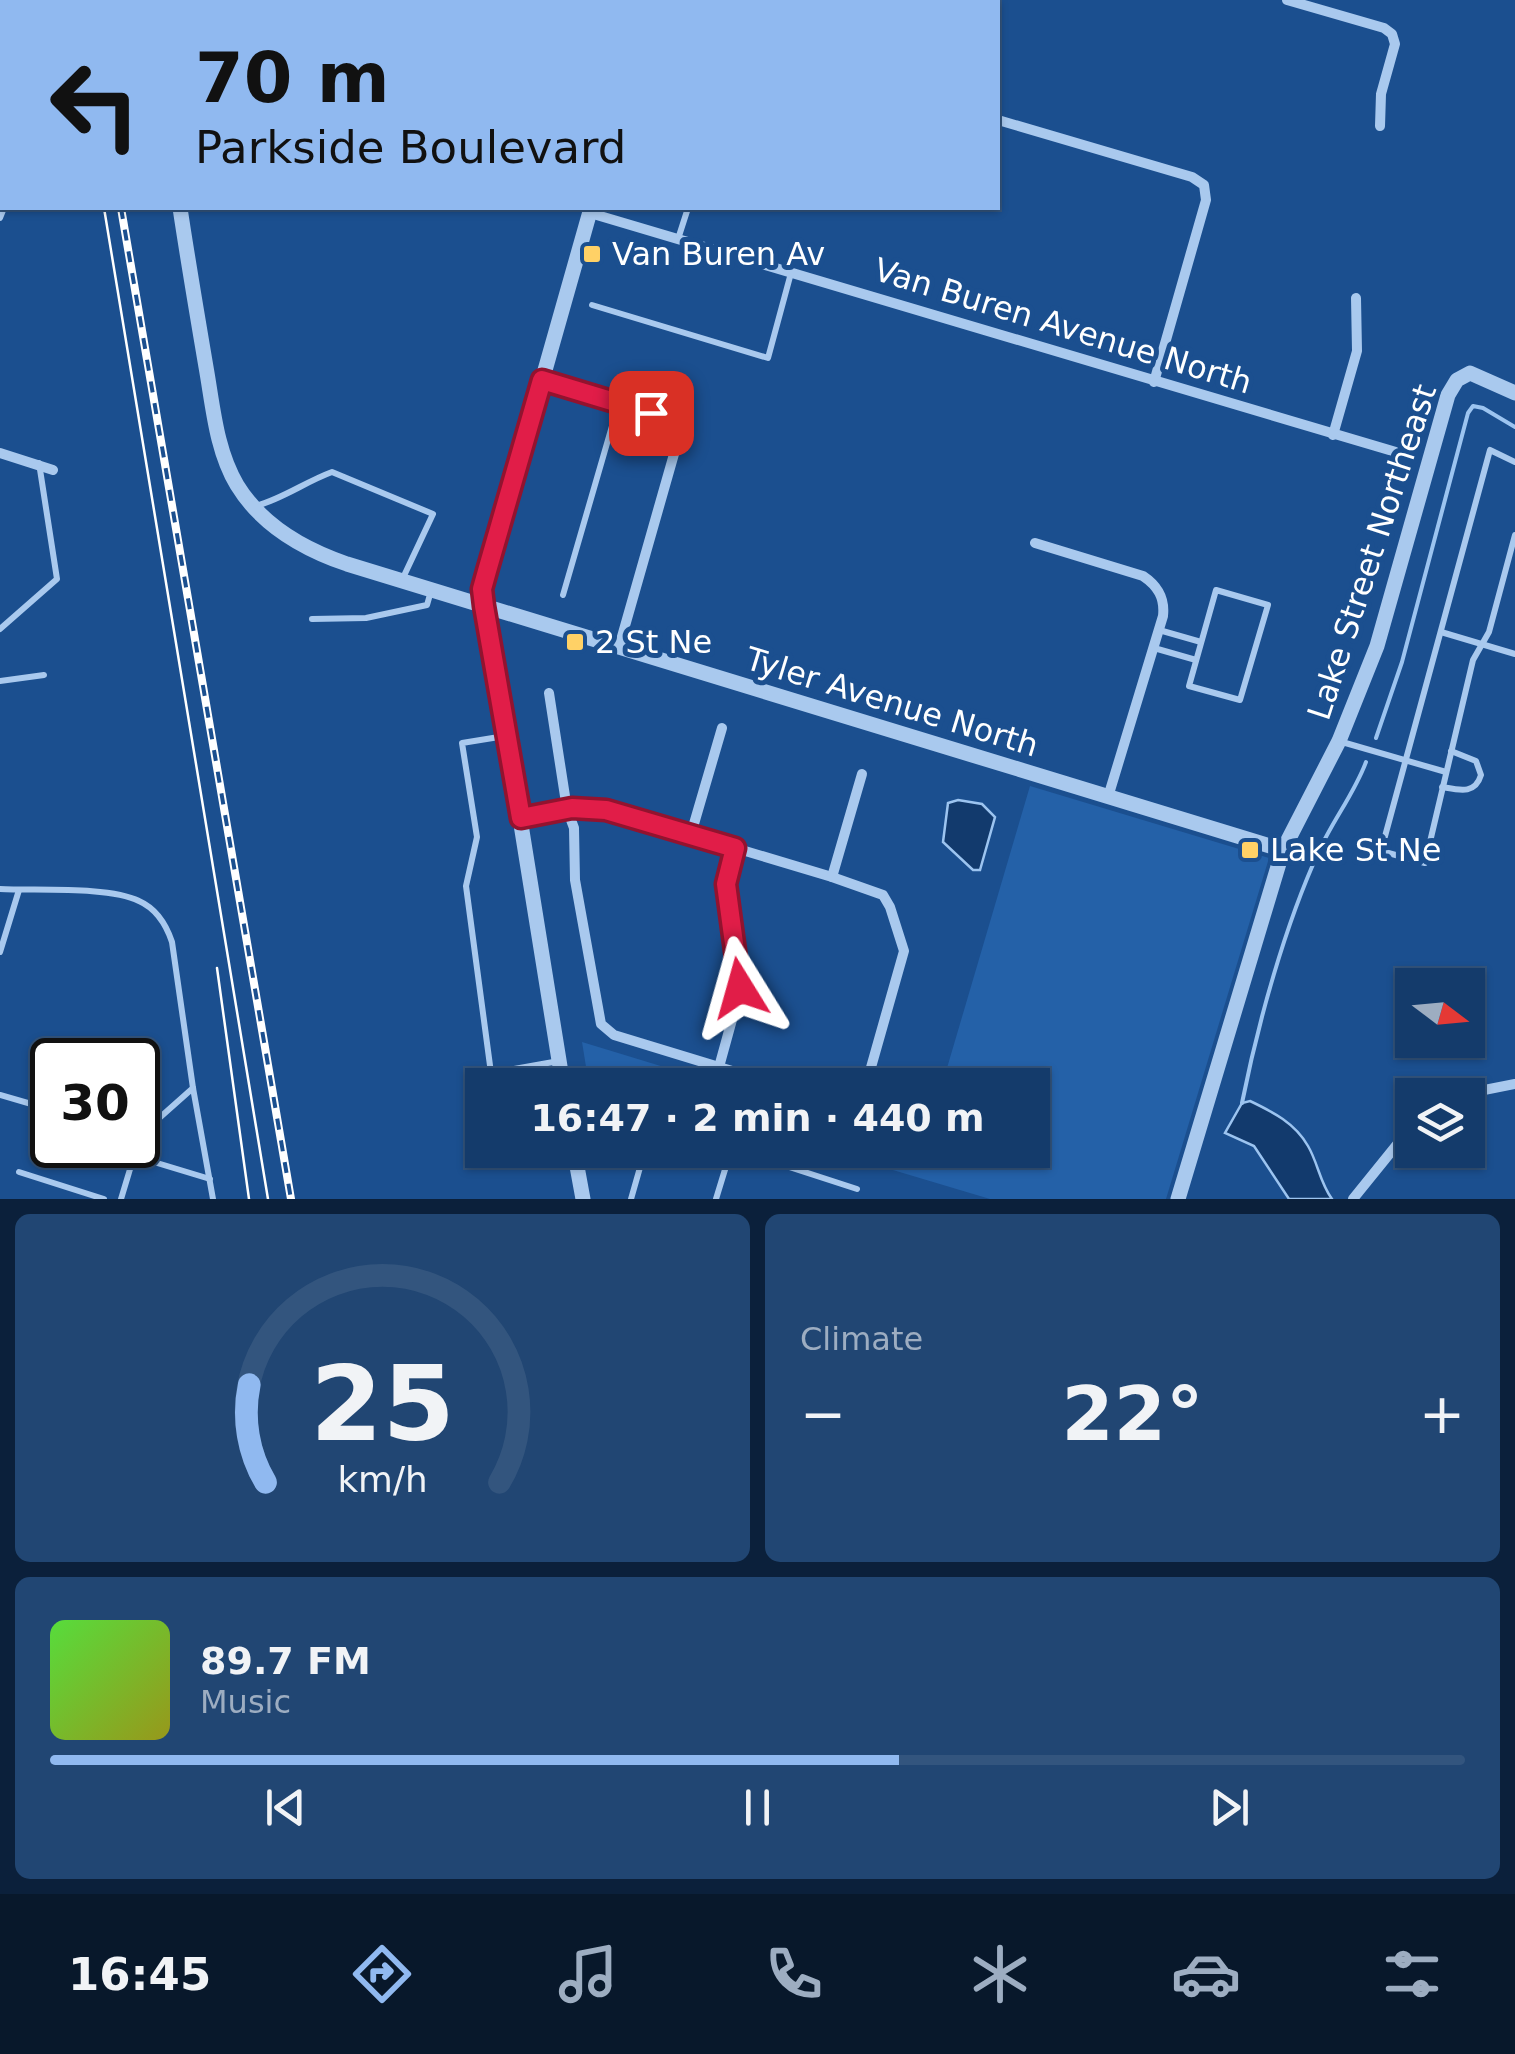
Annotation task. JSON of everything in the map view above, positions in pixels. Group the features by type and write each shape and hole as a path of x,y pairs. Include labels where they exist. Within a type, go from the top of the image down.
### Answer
{"street":[{"path":"1287,0 1384,28 1392,34 1395,44 1381,94 1380,126"},
{"path":"1000,121 1192,178 1204,186 1206,200 1154,382"},
{"name":"Tyler Avenue North","path":"180,210 220,442 237,485 254,507 297,544 401,581 1283,850"},
{"path":"559,1068 482,589 590,210"},
{"name":"Van Buren Avenue North","path":"590,210 1406,455"},
{"path":"1333,435 1356,351 1356,298"},
{"name":"Lake Street Northeast","path":"1178,1199 1283,850 1340,741 1378,646 1448,394 1463,376 1476,374 1515,393"},
{"path":"542,380 619,402 682,426 619,648"},
{"path":"0,452 53,470"},
{"path":"1035,543 1143,576 1154,584 1162,600 1159,630 1108,797"},
{"path":"548,693 567,809 574,828 576,880 598,1016 614,1036 722,1068"},
{"path":"691,834 722,728"},
{"path":"832,877 862,774"},
{"path":"521,818 567,809 606,810 832,877 883,896 890,906 904,952 871,1068"},
{"path":"719,1067 740,988 726,884 735,848"},
{"path":"1485,1090 1515,1084"},
{"path":"1353,1199 1395,1147"},
{"path":"577,1168 583,1199"}],"lane":[{"path":"678,239 687,210"},
{"path":"592,305 768,358 791,273"},
{"path":"563,595 619,402"},
{"path":"1515,462 1490,450 1381,851 1425,863 1473,660 1489,632 1515,535"},
{"path":"0,628 58,579 39,464"},
{"path":"254,507 284,498 309,480 332,472 433,514 401,581"},
{"path":"312,619 366,618 426,606 432,590"},
{"path":"1216,590 1268,605 1240,700 1189,686 1196,660 1216,590"},
{"path":"1159,630 1202,642"},
{"path":"1441,632 1515,654"},
{"path":"1154,648 1196,660"},
{"path":"0,681 44,675"},
{"path":"506,736 462,743 477,837 466,886 492,1072 558,1061"},
{"path":"1340,741 1446,772"},
{"path":"1442,787 1468,790 1476,786 1481,775 1476,761 1451,751"},
{"path":"0,888 121,895 136,899 158,915 172,942 213,1199"},
{"path":"0,952 19,890"},
{"path":"160,1119 193,1088"},
{"path":"0,1096 30,1104"},
{"path":"160,1164 210,1179"},
{"path":"120,1199 130,1168"},
{"path":"631,1199 640,1168"},
{"path":"716,1199 727,1168"},
{"path":"791,1168 858,1189"},
{"path":"19,1172 104,1199"}],"shaded area":[{"path":"1030,786 1269,858 1166,1199 990,1199 886,1168 1050,1168 1050,1068 947,1068"},
{"path":"958,800 982,804 995,817 980,870 973,870 943,842 948,803"},
{"path":"582,1042 667,1068 586,1068"},
{"path":"1250,1101 1283,1119 1303,1138 1332,1199 1289,1199 1254,1146 1225,1133 1242,1103"}],"waterway":[{"path":"1376,738 1402,662 1468,413 1473,406 1483,408 1515,427"},
{"path":"1242,1103 1264,1008 1295,910 1319,851 1366,762"}],"tram line":[{"path":"104,210 268,1199"},
{"path":"217,968 249,1199"}],"railway":[{"path":"121,210 291,1199"}],"place":[{"name":"Van Buren Av","path":"592,254"},
{"name":"2 St Ne","path":"575,642"},
{"name":"Lake St Ne","path":"1250,850"}],"route":[{"path":"651,413 542,380 482,589 484,606 521,818 572,808 606,810 735,848 726,884 740,988"}]}
